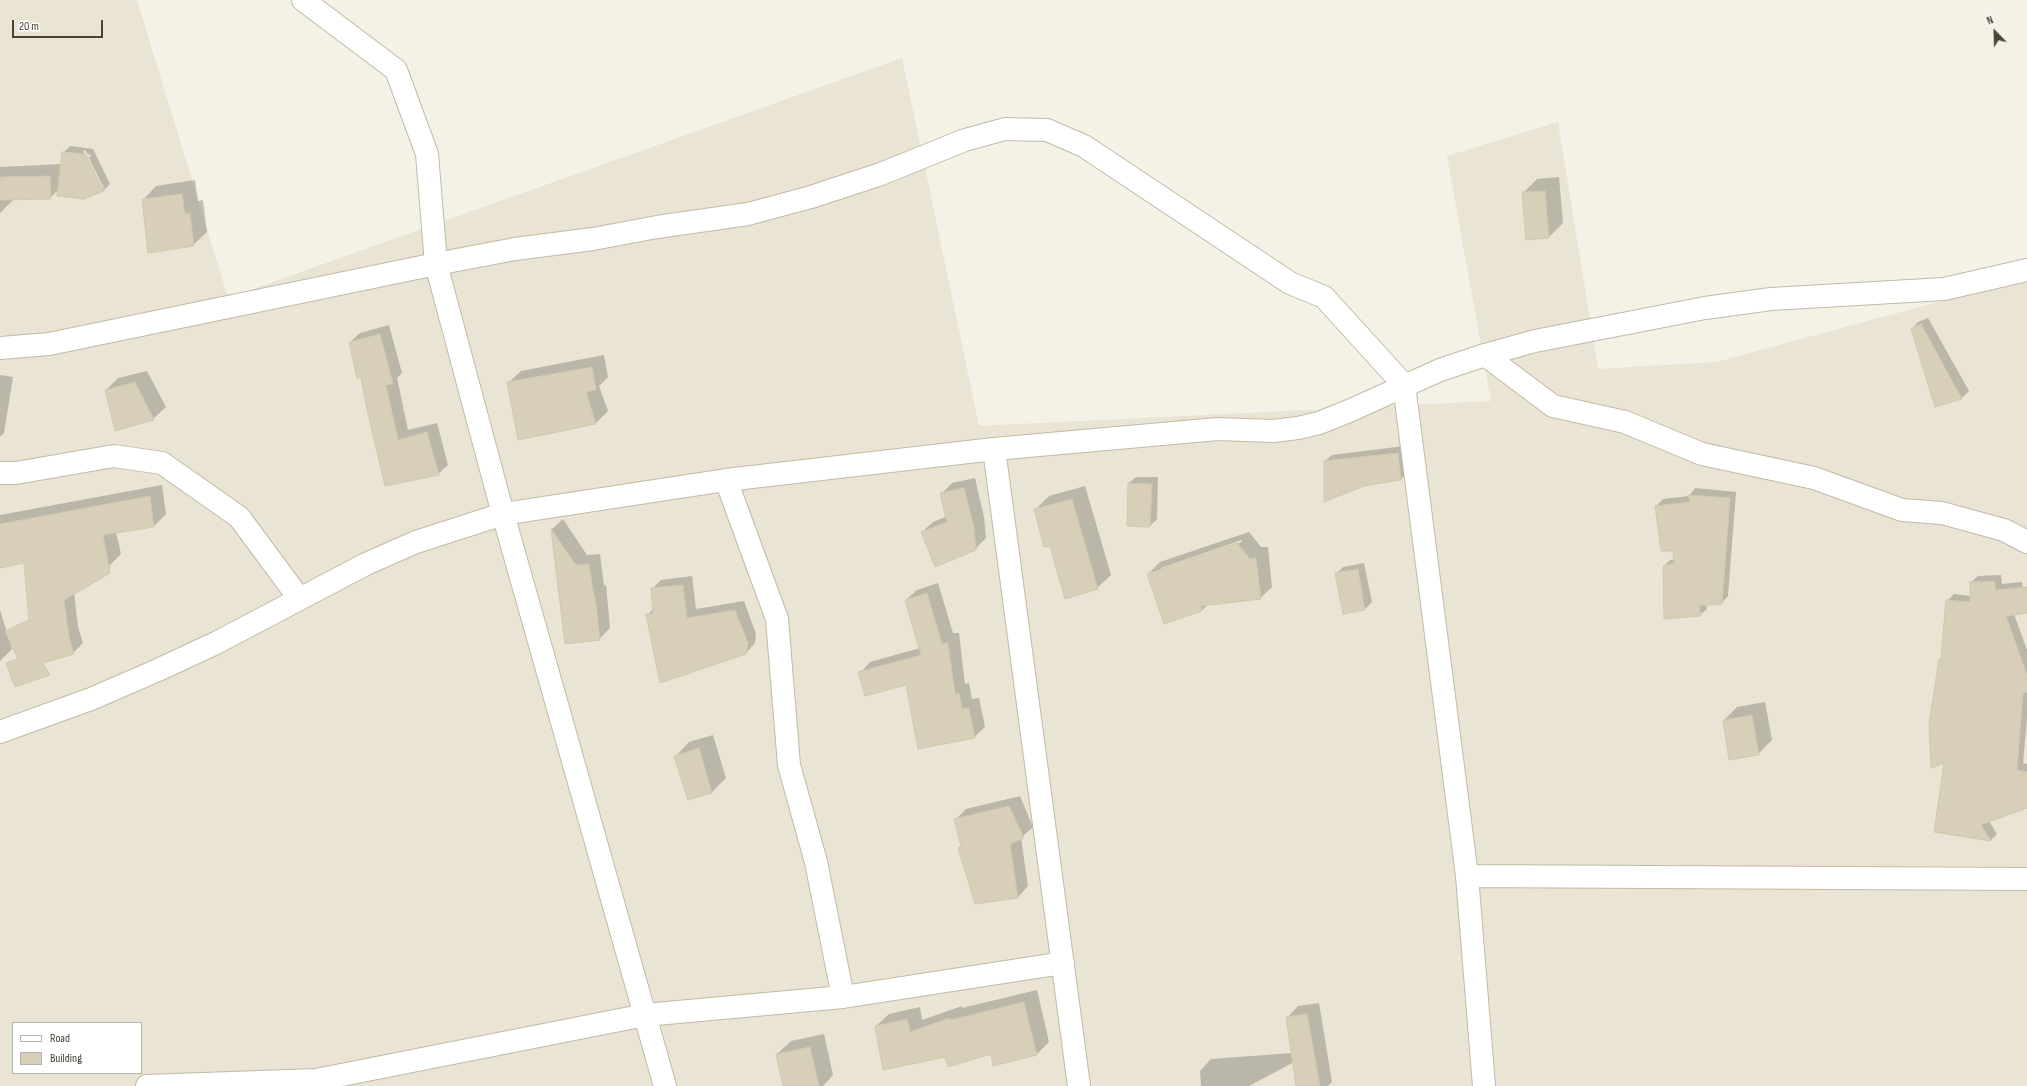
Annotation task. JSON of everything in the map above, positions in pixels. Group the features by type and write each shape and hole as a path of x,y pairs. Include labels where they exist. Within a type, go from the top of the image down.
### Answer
{"street":[{"path":"302,0 396,70 427,154 436,264 503,514 665,1086"},
{"path":"0,348 49,344 515,249 593,239 657,227 748,214 811,197 881,174 965,140 1005,129 1047,130 1084,146 1290,283 1324,297 1404,385 1467,876 1484,1086"},
{"path":"0,732 91,699 158,670 216,643 366,564 416,542 503,514 726,480 994,449 1218,429 1273,431 1298,428 1318,423 1440,370 1485,355 1535,341 1705,308 1772,299 1944,289 2027,270"},
{"path":"1485,355 1553,406 1626,422 1702,454 1814,478 1902,510 1942,513 2004,530 2027,542"},
{"path":"994,449 1079,1086"},
{"path":"0,474 16,473 114,456 162,463 239,517 299,598"},
{"path":"726,480 777,619 789,765 816,862 843,997"},
{"path":"1467,876 2027,879"},
{"path":"147,1086 315,1083 645,1014 843,997 1063,962"}],"shaded area":[{"path":"0,0 137,0 228,298 902,58 979,426 1491,401 1447,156 1558,122 1598,369 1716,362 2027,278 2027,1086 0,1086"}],"building":[{"path":"62,152 86,155 104,191 84,199 57,196"},
{"path":"50,176 51,199 0,200 0,177"},
{"path":"1545,191 1549,238 1526,240 1522,192"},
{"path":"182,194 185,214 190,213 194,246 148,253 142,199"},
{"path":"1921,324 1962,399 1935,407 1911,329"},
{"path":"380,334 393,384 386,385 398,440 427,432 439,475 385,486 361,377 357,378 349,342"},
{"path":"592,367 596,390 586,392 596,424 518,440 507,382"},
{"path":"135,382 154,420 115,431 105,390"},
{"path":"1398,453 1401,480 1364,486 1324,502 1324,461"},
{"path":"1128,483 1152,484 1150,527 1127,526"},
{"path":"964,488 974,528 976,550 935,567 921,532 947,522 940,493"},
{"path":"1688,495 1730,498 1722,604 1699,606 1701,616 1664,619 1663,566 1674,563 1673,551 1661,551 1655,506 1690,502"},
{"path":"150,496 154,527 103,535 110,573 64,600 69,637 74,654 43,663 50,675 15,687 6,663 18,659 5,631 29,620 24,563 0,568 0,524"},
{"path":"1072,499 1098,589 1065,599 1050,546 1044,547 1034,509"},
{"path":"551,529 576,565 589,564 595,596 600,640 565,644"},
{"path":"1237,543 1250,559 1256,558 1261,599 1201,606 1202,611 1164,624 1147,574"},
{"path":"1358,569 1365,610 1343,614 1335,573"},
{"path":"1995,581 1995,590 2027,587 2027,613 2006,616 2027,675 2027,692 2023,693 2017,770 2027,772 2027,808 1981,825 1991,841 1934,832 1944,763 1931,768 1929,724 1939,659 1941,659 1946,600 1970,602 1970,582"},
{"path":"683,585 687,618 735,610 748,643 746,654 660,683 646,614 653,613 651,588"},
{"path":"927,593 942,644 948,643 955,694 959,693 962,709 969,708 975,738 918,749 906,685 865,696 858,672 921,655 905,600"},
{"path":"1752,715 1759,755 1729,760 1723,720"},
{"path":"699,748 712,793 688,800 674,756"},
{"path":"1009,806 1024,838 1010,844 1018,898 975,904 958,848 961,847 954,819"},
{"path":"1024,1002 1037,1055 993,1066 991,1054 948,1067 945,1057 883,1070 875,1026 907,1019 910,1032 949,1018 950,1020"},
{"path":"1307,1014 1320,1086 1296,1086 1286,1017"},
{"path":"810,1047 819,1086 783,1086 776,1054"}]}
